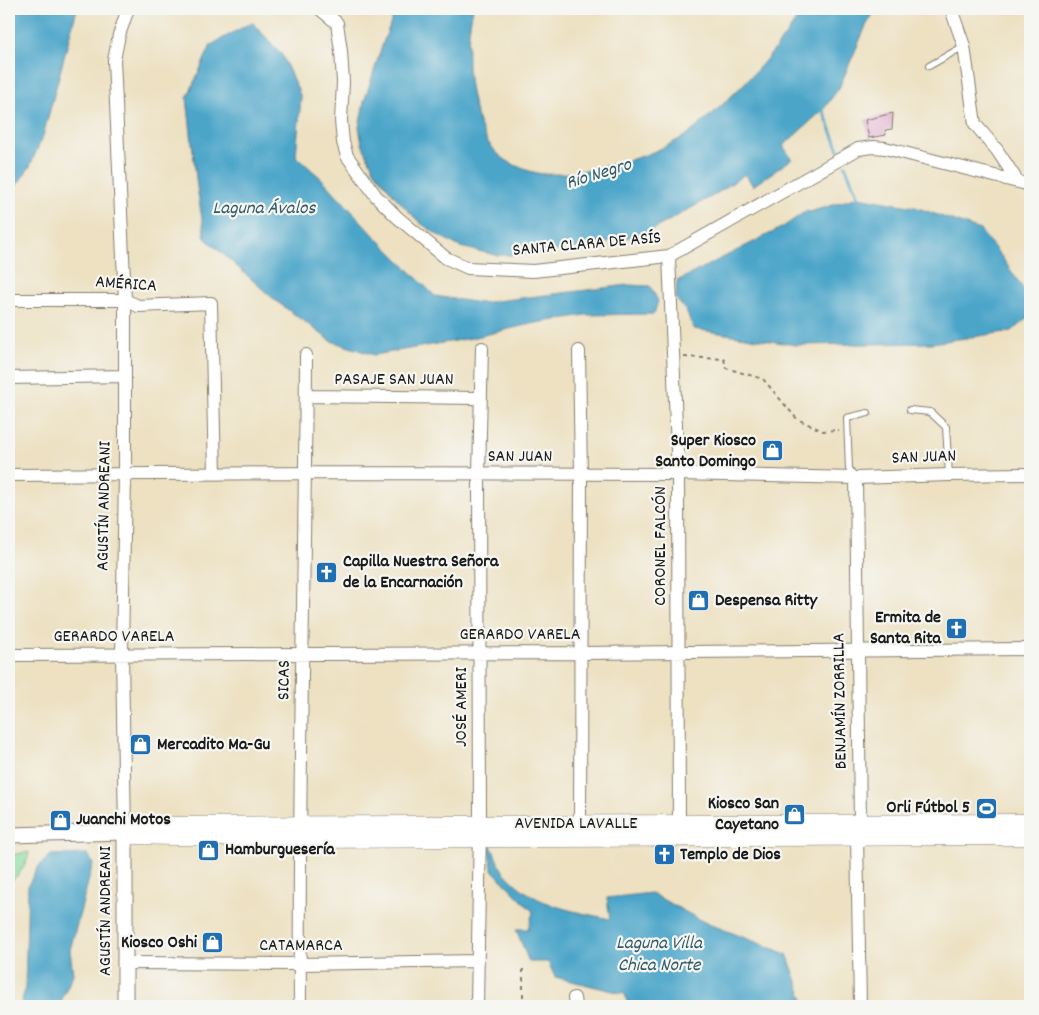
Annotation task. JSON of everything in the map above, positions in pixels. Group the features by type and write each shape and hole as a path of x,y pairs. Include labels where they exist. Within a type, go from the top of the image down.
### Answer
{"main road":[{"name":"AVENIDA LAVALLE","path":"859,830 1030,823"},
{"name":"AVENIDA LAVALLE","path":"124,832 130,826 300,832 859,830 1030,836"}],"street":[{"name":"AGUSTÍN ANDREANI","path":"125,1006 122,654 125,300 114,60 119,35 128,9"},
{"name":"SANTA CLARA DE ASÍS","path":"320,9 337,23 343,82 341,121 343,142 347,156 376,196 409,228 446,258 468,268 533,272 669,256 858,149 885,148 1024,183"},
{"path":"951,9 964,46 975,124 1024,183"},
{"name":"CORONEL FALCÓN","path":"669,256 678,474 679,830"},
{"name":"AMÉRICA","path":"9,300 125,300 138,306 211,303 215,474"},
{"name":"JOSÉ AMERI","path":"477,1006 480,652 479,474 482,348"},
{"path":"579,351 581,475 580,831"},
{"name":"SICAS","path":"300,1006 300,832 306,355"},
{"path":"9,378 125,376"},
{"name":"PASAJE SAN JUAN","path":"306,396 481,398"},
{"name":"SAN JUAN","path":"9,475 306,473 678,474 856,478 950,474 1030,474"},
{"name":"BENJAMÍN ZORRILLA","path":"856,478 860,1006"},
{"name":"GERARDO VARELA","path":"9,655 1030,649"},
{"name":"AVENIDA LAVALLE","path":"9,835 124,832"},
{"name":"CATAMARCA","path":"124,964 477,961"}],"lane":[{"path":"929,66 964,46"},
{"path":"910,410 930,412 946,428 950,474"},
{"path":"847,430 847,418 868,413"},
{"name":"BENJAMÍN ZORRILLA","path":"847,430 849,469 856,478"}],"path":[{"path":"674,357 724,359 726,368 763,379 797,419 823,431 847,430"},
{"path":"523,969 523,1006"}],"green space":[{"path":"29,852 24,866 9,884 9,855"}],"water":[{"path":"9,9 77,9 43,136 29,168 9,196"},
{"name":"Río Negro","path":"396,9 473,9 468,44 469,79 479,123 488,142 501,157 521,168 537,173 563,174 630,160 659,149 685,136 712,114 750,78 784,38 803,9 876,9 866,26 839,88 823,110 783,146 792,159 753,186 745,174 716,194 647,233 584,247 524,255 496,255 460,247 419,222 397,199 374,170 362,144 359,127 364,102"},
{"name":"Laguna Ávalos","path":"252,22 282,55 301,97 296,156 322,179 373,234 435,296 480,303 628,285 650,286 658,301 654,314 585,315 530,324 472,338 374,355 331,341 276,301 205,238 187,98 211,45"},
{"path":"858,197 915,207 980,230 1001,256 1030,299 1030,319 1027,318 1012,331 932,343 796,345 694,329 686,311 676,299 677,281 783,227 806,211 810,212"},
{"name":"Laguna Villa Chica Norte","path":"490,843 501,868 514,883 526,892 552,905 610,919 607,898 651,893 704,922 787,954 806,1006 628,1006 625,994 555,977 548,962 529,962 516,929 528,929 533,912 493,871 490,858"},
{"path":"88,854 93,864 70,950 73,974 59,1006 21,1006 25,987 28,885 38,867 51,855"}],"building":[{"path":"893,113 892,129 885,130 886,135 869,138 865,120"},
{"name":"Orli Fútbol 5","path":"980,800 993,800 993,812 979,813"}],"waterway":[{"path":"823,110 839,150"},
{"path":"845,165 858,197"}],"place":[{"name":"Super Kiosco Santo Domingo","path":"772,451"},
{"name":"Capilla Nuestra Señora de la Encarnación","path":"327,572"},
{"name":"Despensa Ritty","path":"699,601"},
{"name":"Ermita de Santa Rita","path":"957,628"},
{"name":"Mercadito Ma-Gu","path":"141,745"},
{"name":"Orli Fútbol 5","path":"986,808"},
{"name":"Kiosco San Cayetano","path":"795,814"},
{"name":"Juanchi Motos","path":"60,820"},
{"name":"Hamburguesería","path":"209,850"},
{"name":"Templo de Dios","path":"664,855"},
{"name":"Kiosco Oshi","path":"213,943"}]}
